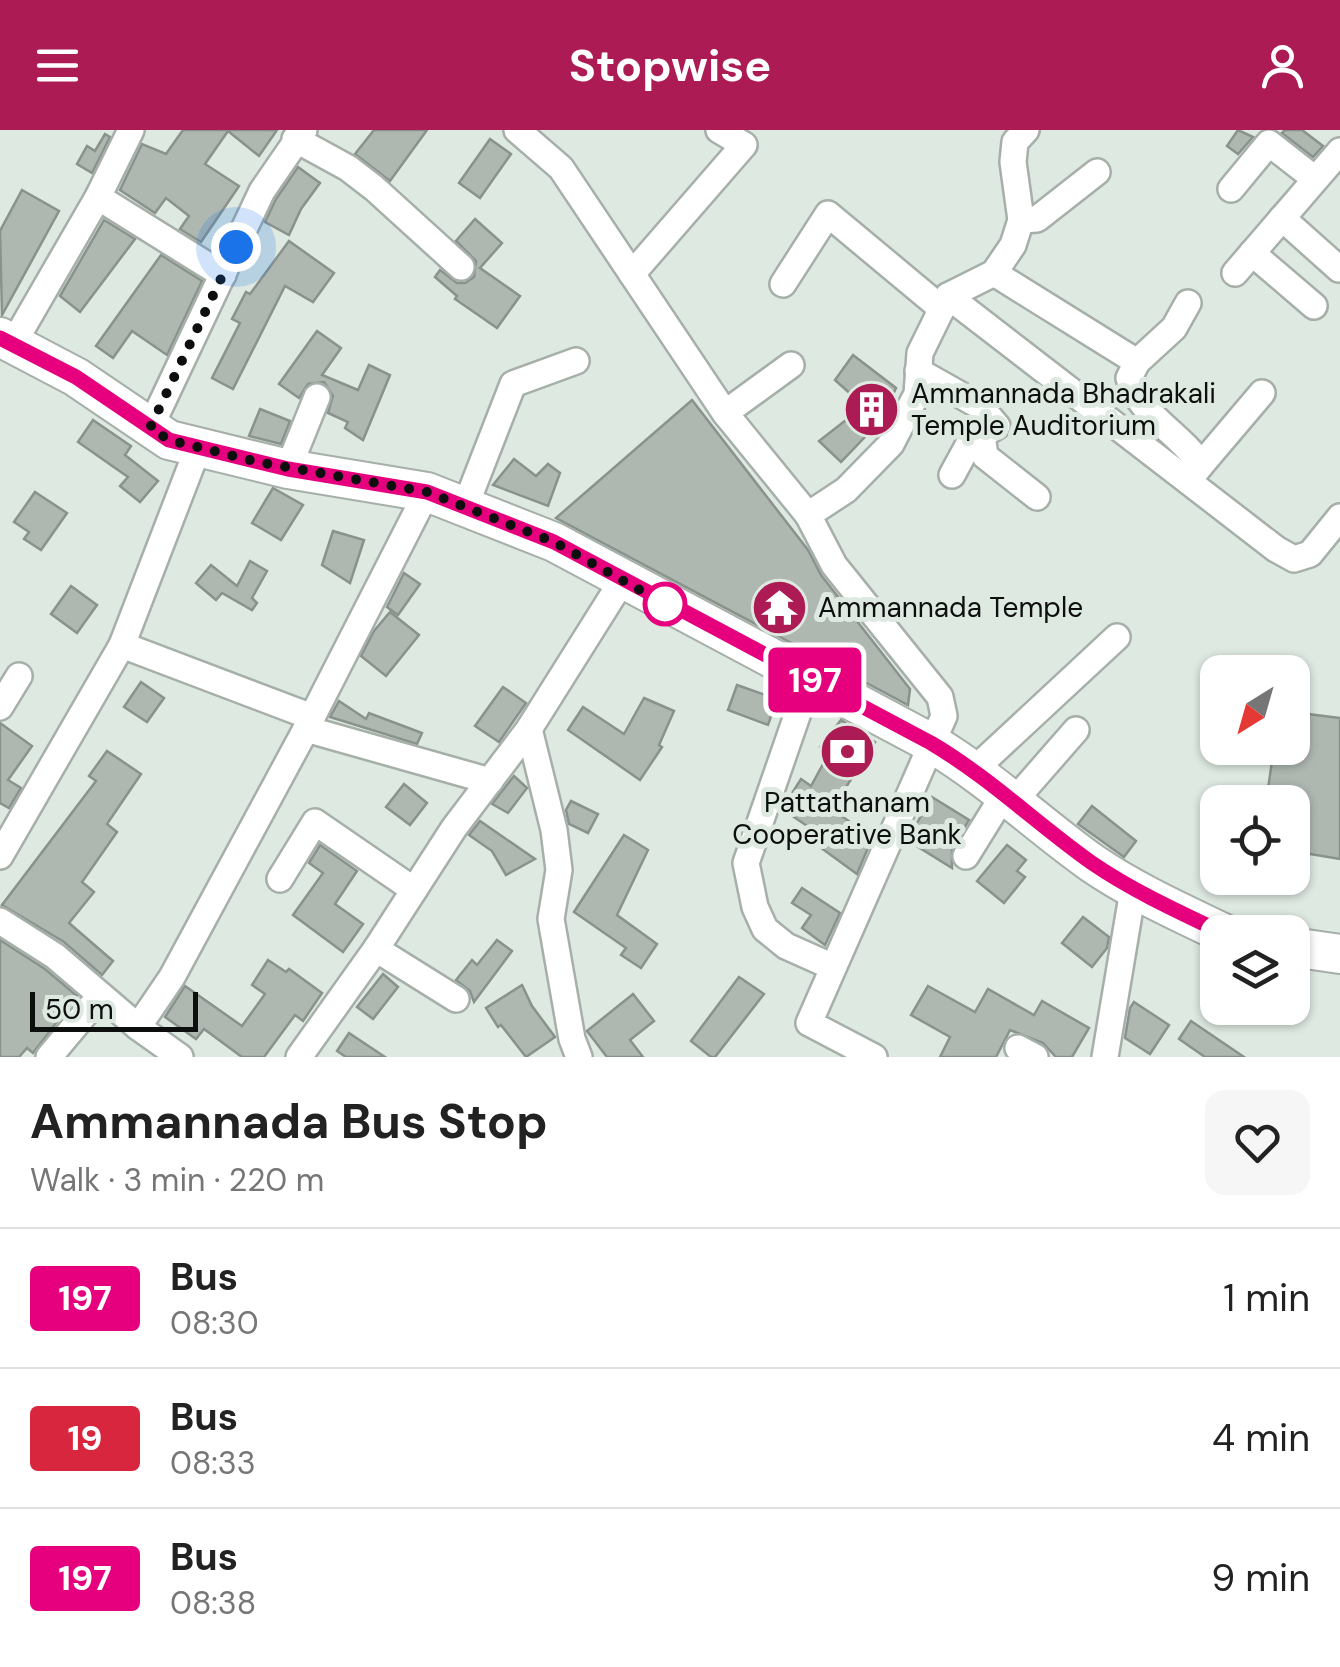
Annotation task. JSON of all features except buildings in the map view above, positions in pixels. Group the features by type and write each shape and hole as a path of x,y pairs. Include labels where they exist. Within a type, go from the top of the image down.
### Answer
{"main road":[{"path":"6,341 76,377 169,440 288,469 427,492 554,542 931,743 975,769 1090,861 1134,890 1200,922"},
{"path":"1310,950 1340,954"}],"street":[{"path":"6,341 98,197 132,130"},
{"path":"518,130 560,168 726,413 808,515 834,565 940,697 944,716 809,1023 874,1057"},
{"path":"632,274 744,145 719,130"},
{"path":"808,515 846,490 891,444 917,394 920,354 945,303 994,273 1012,246 1021,220 1013,134"},
{"path":"150,428 262,191 299,135 374,188 461,268"},
{"path":"1231,188 1269,143 1316,178"},
{"path":"1235,274 1340,151"},
{"path":"1021,220 1037,219 1096,172"},
{"path":"98,197 223,274"},
{"path":"783,284 828,214 945,303 1194,473 1276,549 1294,559 1310,554 1340,518"},
{"path":"1282,218 1339,269"},
{"path":"1252,253 1314,306"},
{"path":"994,273 1137,362"},
{"path":"1188,303 1174,328 1137,362 1129,378 1135,398 1193,453 1194,473"},
{"path":"465,506 513,384 576,361"},
{"path":"726,413 790,365"},
{"path":"918,372 980,406 997,426 970,442 952,476"},
{"path":"1194,473 1262,393"},
{"path":"288,469 317,397"},
{"path":"982,435 984,456 1037,497"},
{"path":"0,856 122,645 198,448"},
{"path":"138,1027 172,976 309,723 427,492"},
{"path":"298,1057 529,729 622,581"},
{"path":"975,769 1117,637"},
{"path":"122,645 309,723 490,781"},
{"path":"0,706 19,676"},
{"path":"810,678 746,862 755,908 765,930 786,946 833,967"},
{"path":"529,729 554,830 559,870 551,919 578,1057"},
{"path":"966,856 1009,797 1076,730"},
{"path":"280,879 315,822 414,890"},
{"path":"1106,1057 1134,890"},
{"path":"0,921 56,956 138,1027 180,1057"},
{"path":"376,949 456,999"},
{"path":"49,1057 100,996"}],"bus line":[{"name":"197","path":"0,338 76,377 169,440 288,469 427,492 554,542 931,743 975,769 1090,861 1134,890 1200,922"}],"place":[{"name":"Ammannada Bhadrakali Temple Auditorium","path":"872,409"},
{"name":"Ammannada Temple","path":"779,607"},
{"name":"Pattathanam Cooperative Bank","path":"847,751"}],"route":[{"path":"236,247 150,428 169,440 288,469 427,492 554,542 665,604"}]}
